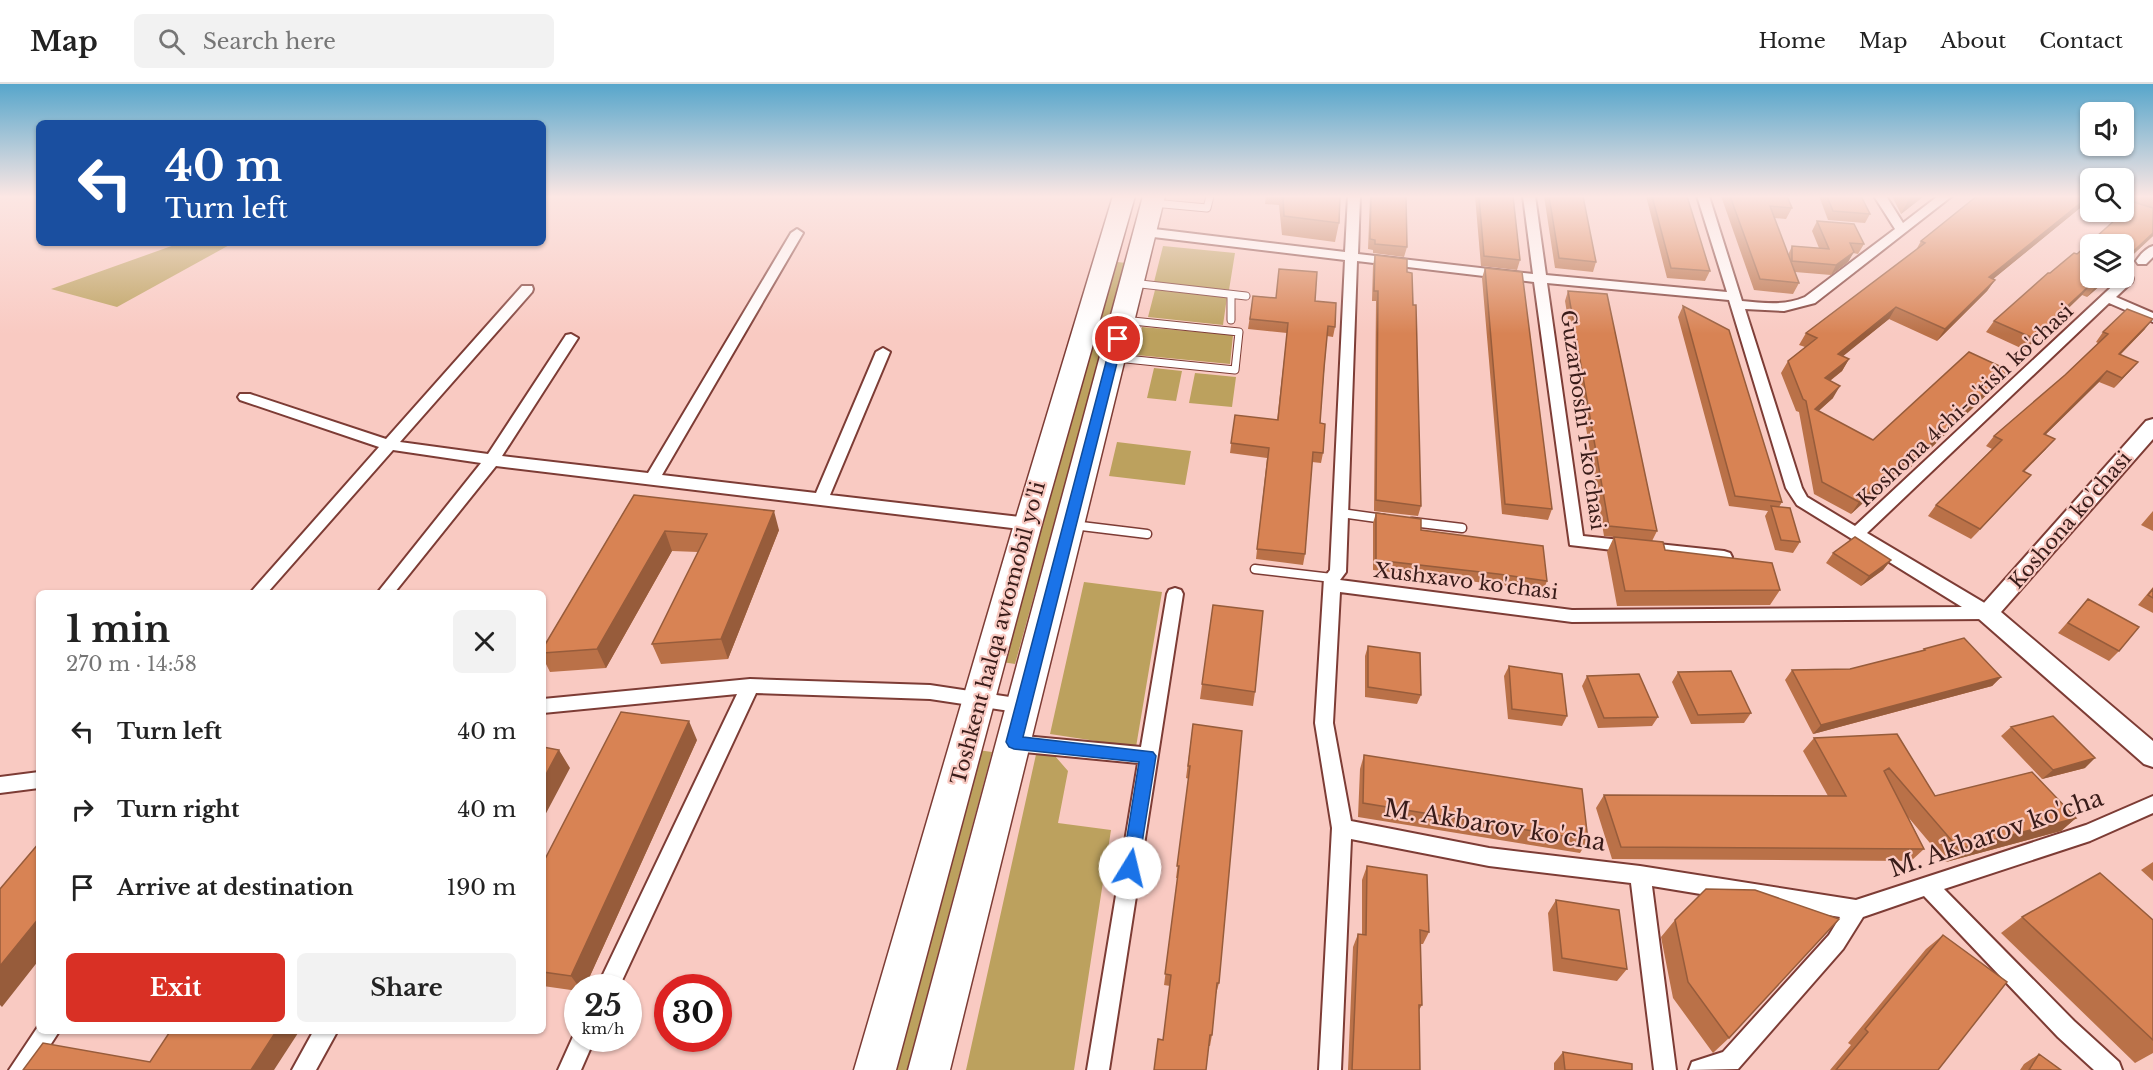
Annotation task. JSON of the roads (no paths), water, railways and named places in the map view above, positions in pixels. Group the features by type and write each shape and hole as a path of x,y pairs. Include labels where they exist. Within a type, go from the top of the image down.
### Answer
{"highway":[{"name":"Toshkent halqa avtomobil yo'li","path":"875,1070 1028,524 1111,242"},
{"name":"Toshkent halqa avtomobil yo'li","path":"929,1070 1113,358 1132,283 1139,242"}],"street":[{"path":"652,479 792,242"},
{"path":"1247,242 1352,257 1798,306 1810,300 1885,242"},
{"path":"1330,1070 1342,828 1324,723 1332,582 1338,572 1352,242"},
{"name":"Guzarboshi 1-ko'chasi","path":"1536,242 1576,541 1724,557"},
{"path":"1718,242 1794,488 1802,501 1987,614 2153,756"},
{"path":"2142,261 2153,250"},
{"name":"Koshona 4chi-o'tish ko'chasi","path":"1856,534 2118,288"},
{"path":"261,590 527,289"},
{"path":"2107,298 2153,318"},
{"path":"388,590 492,460 571,338"},
{"path":"821,499 883,352"},
{"path":"245,396 389,445 492,460 1028,524"},
{"name":"Koshona ko'chasi","path":"1987,614 2153,426"},
{"name":"Xushxavo ko'chasi","path":"1332,582 1572,616 1987,614"},
{"path":"1098,1070 1175,594"},
{"path":"614,974 750,686"},
{"path":"546,706 750,686 930,692 1023,706"},
{"path":"1014,742 1148,756"},
{"path":"0,785 36,780"},
{"name":"M. Akbarov ko'cha","path":"1342,828 1489,857 1640,875 1856,910 2090,832 2153,804"},
{"path":"1640,875 1665,1070"},
{"path":"1927,885 2066,1029 2111,1070"},
{"path":"1700,1070 1730,1061 1836,942 1856,910"},
{"path":"20,1070 46,1034"},
{"path":"303,1070 325,1034"},
{"path":"569,1070 577,1052"}],"lane":[{"path":"1132,283 1246,296"},
{"path":"1230,320 1231,295"},
{"path":"1113,358 1235,370 1239,332 1122,320"},
{"path":"1341,513 1396,520"},
{"path":"1407,521 1462,528"},
{"path":"1070,524 1147,534"},
{"path":"1255,569 1332,582"}]}
